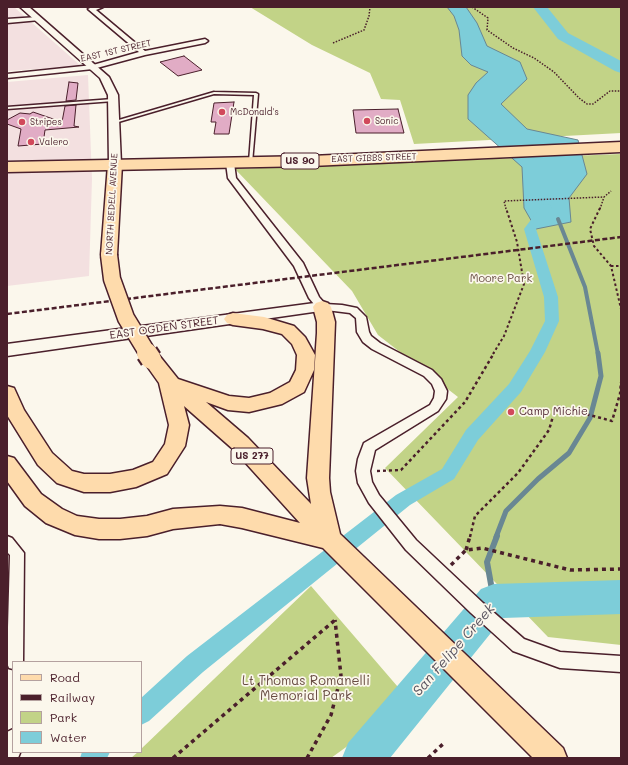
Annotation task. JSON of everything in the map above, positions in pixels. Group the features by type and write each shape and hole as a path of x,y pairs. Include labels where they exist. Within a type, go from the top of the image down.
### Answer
{"highway":[{"name":"EAST GIBBS STREET","path":"7,167 230,163 621,147"}],"main road":[{"name":"NORTH BEDELL AVENUE","path":"24,7 104,77 113,95 115,164 109,255 112,279 126,318 151,359 168,380"},
{"name":"EAST OGDEN STREET","path":"7,350 322,307"},
{"path":"7,464 33,500 54,516 75,525 99,529 120,529 147,526 172,519 220,515 242,518 330,540 319,492 318,478 326,333 326,322 322,307"},
{"path":"168,380 228,403 249,404 275,399 297,387 305,370 306,355 299,341 288,330 264,323 233,319"},
{"path":"7,392 14,412 45,459 65,477 84,483 110,483 136,478 160,468 175,446 179,425 168,380"},
{"name":"US 277","path":"168,380 241,444 330,540 553,758"}],"street":[{"path":"100,7 91,9 144,53"},
{"path":"7,21 38,19"},
{"name":"EAST 1ST STREET","path":"7,76 93,67 144,53 205,41"},
{"path":"230,163 232,178 299,265 314,298 322,307 353,310 361,317 363,332 367,339 376,346 428,373 437,382 441,391 440,399 434,408 370,447 365,459 363,471 365,483 374,499 411,545 477,608 520,645 560,660 621,664"},
{"path":"7,542 16,553 15,661"},
{"path":"8,758 11,753 12,746"}],"lane":[{"path":"114,122 214,94 256,94 251,162"},
{"path":"7,108 113,100"}],"path":[{"path":"333,43 364,30 369,16 370,7"},
{"path":"472,7 488,18 487,30 513,48 534,58 554,72 579,98 587,104 593,104 610,91 621,91"},
{"path":"610,191 604,197 598,215 590,229 594,246 611,266 621,310"},
{"path":"363,471 401,470 465,402 504,336 524,284 517,242 504,201 604,197"},
{"path":"611,266 621,266"},
{"path":"438,571 450,566 466,550 474,516 518,474 549,430 556,406 612,421 620,394 621,382"},
{"path":"466,550 482,548 570,570 621,568"},
{"path":"174,758 335,620 342,676 331,715 307,758"},
{"path":"428,758 443,744"}],"shaded area":[{"path":"7,7 14,7 81,66 7,71"},
{"path":"88,75 92,179 89,276 7,286 7,82"}],"green space":[{"path":"250,7 621,7 621,133 414,144 400,100 381,99 370,73 312,45"},
{"name":"Moore Park","path":"621,154 621,645 548,637 385,468 458,397 378,335 352,291 235,169"},
{"name":"Lt Thomas Romanelli Memorial Park","path":"311,586 410,701 331,758 131,758 137,753 142,753 142,748"}],"water":[{"path":"447,7 466,7 477,23 487,46 520,62 527,79 501,104 527,129 578,140 587,174 569,198 571,222 536,229 524,208 522,167 468,119 468,95 476,83 488,72 471,65 462,56 459,30 454,16"}],"building":[{"path":"184,56 202,70 178,76 160,62"},
{"path":"69,82 78,83 76,100 66,101"},
{"name":"McDonald's","path":"234,102 229,134 214,134 216,122 211,122 214,103"},
{"path":"76,105 74,126 79,127 45,130 43,144 18,146 21,129 7,124 7,120 20,113 30,114 33,112 62,122 65,106"},
{"path":"398,109 404,133 356,133 353,110"}],"waterway":[{"name":"San Felipe Creek","path":"540,7 563,36 621,68"},
{"path":"142,712 195,664 403,500 448,474 472,435 515,388 537,352 552,321 551,297 530,229 546,208"},
{"path":"558,219 585,287 598,354"},
{"path":"496,537 506,511 538,479 569,453 590,418 601,376 598,353"},
{"path":"494,601 487,562 497,536"},
{"name":"San Felipe Creek","path":"363,758 494,601 621,597"},
{"path":"92,758 97,753"}],"railway":[{"path":"7,314 621,237"}],"place":[{"name":"McDonald's","path":"222,112"},
{"name":"Sonic","path":"367,121"},
{"name":"Stripes","path":"22,122"},
{"name":"Valero","path":"31,142"},
{"name":"Camp Michie","path":"511,412"}]}
